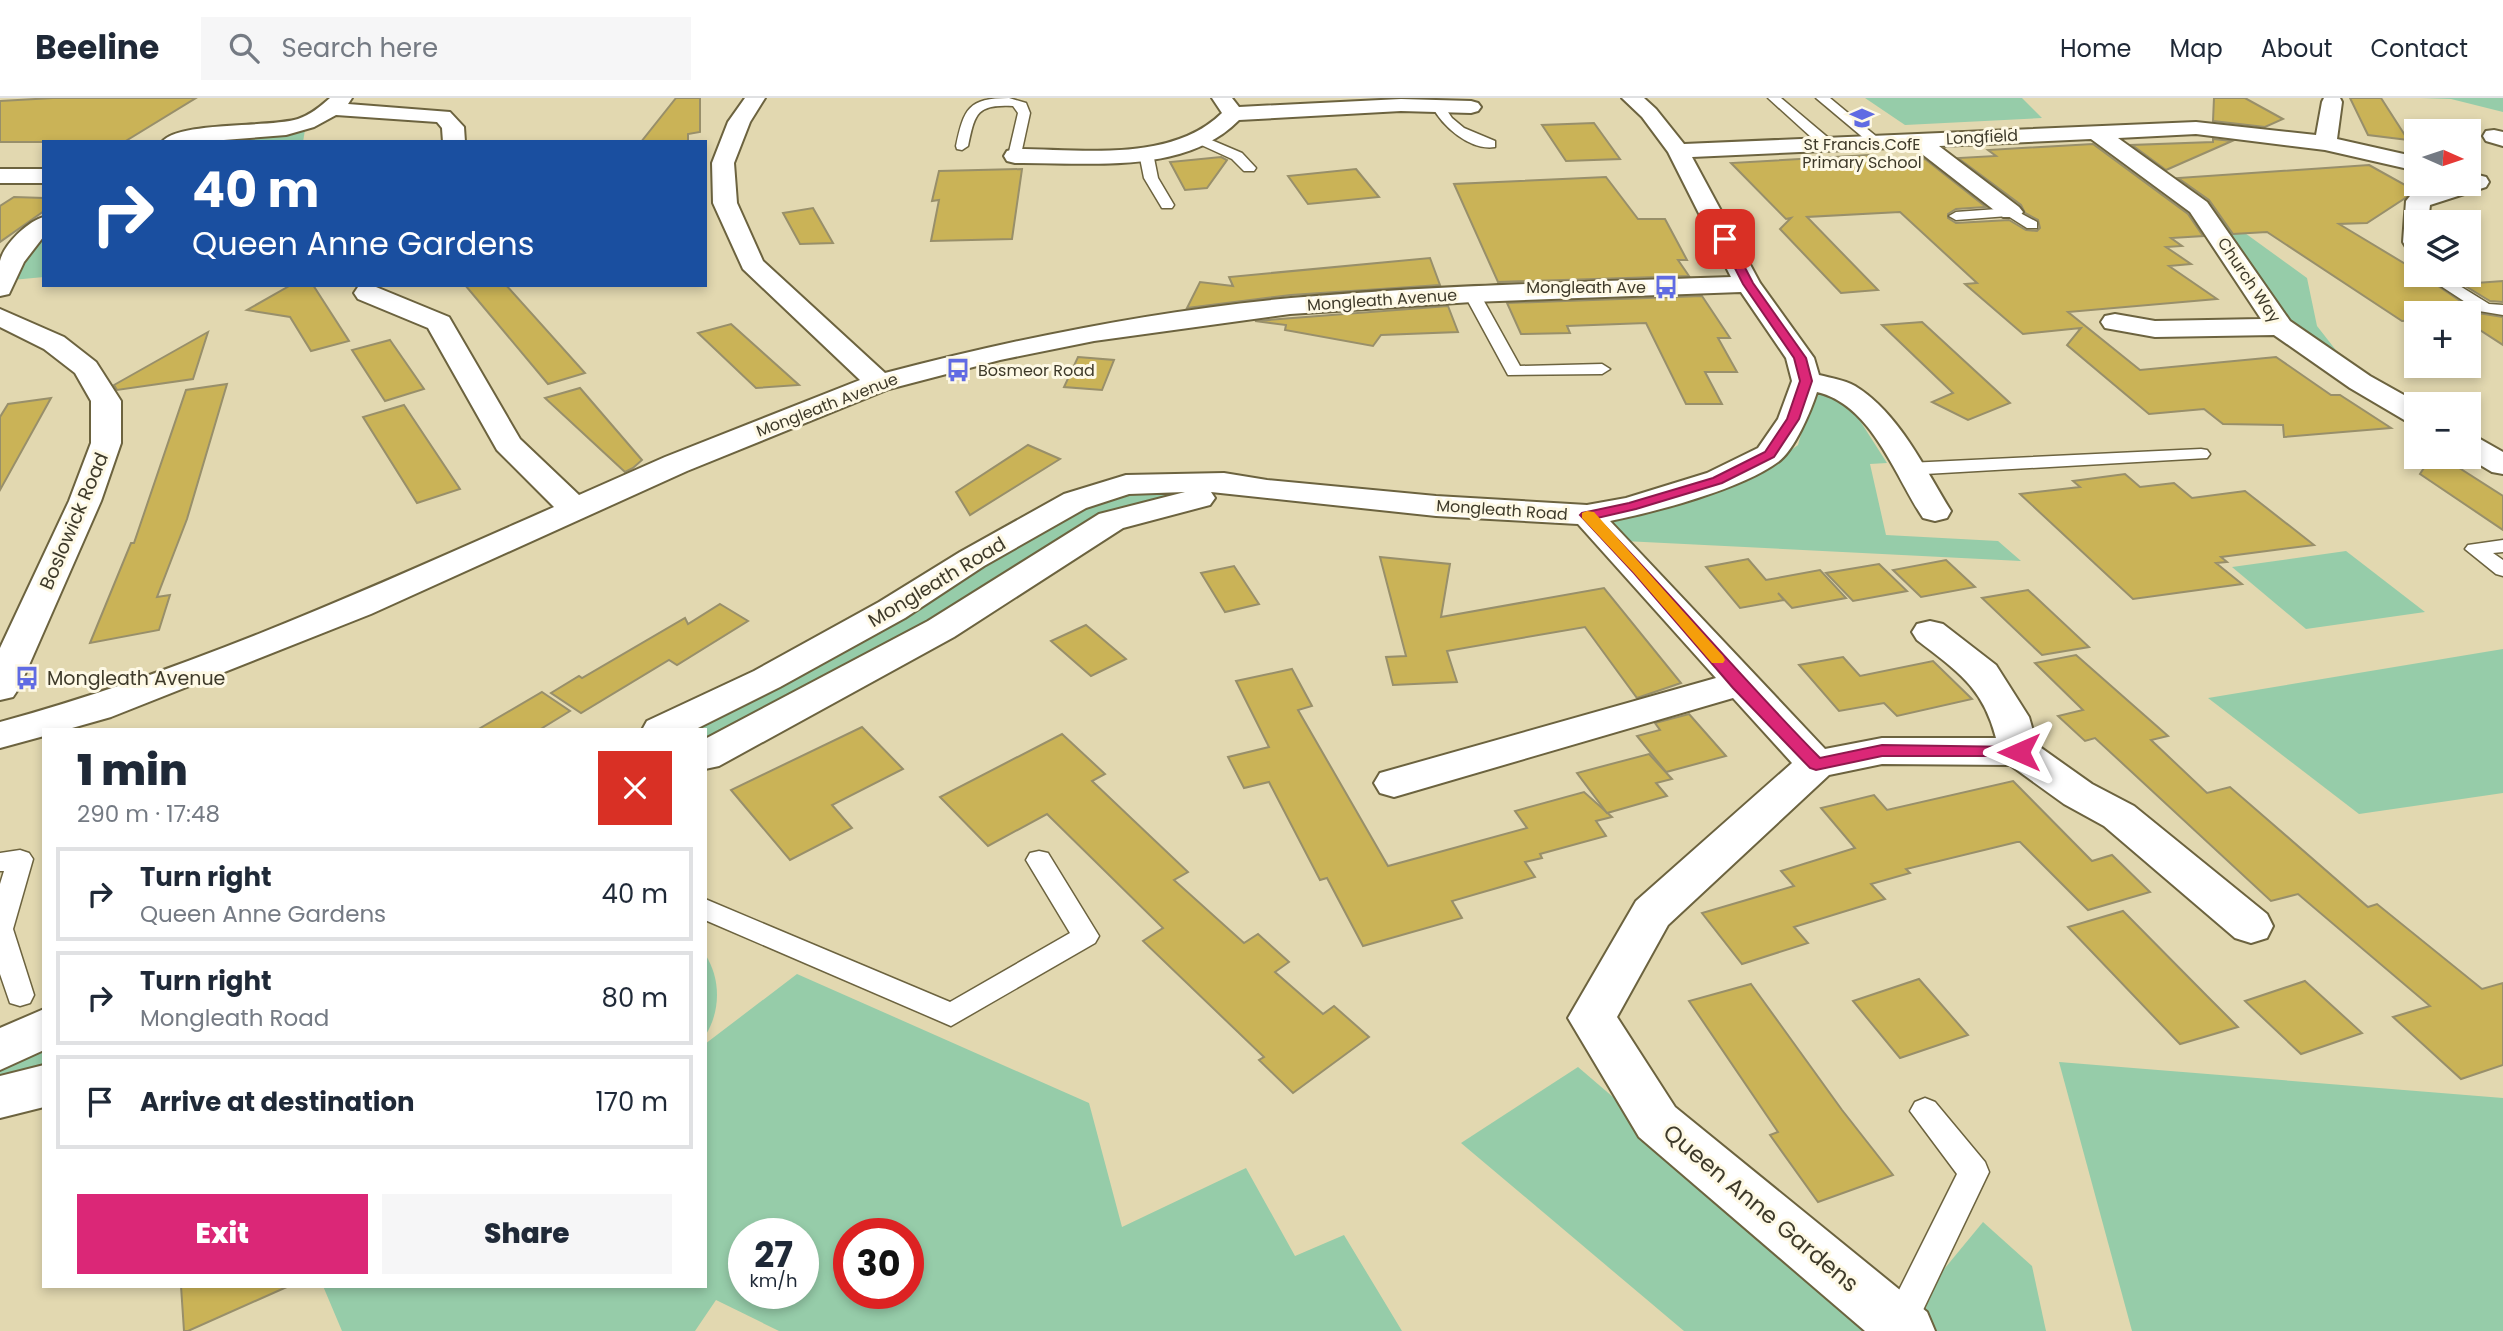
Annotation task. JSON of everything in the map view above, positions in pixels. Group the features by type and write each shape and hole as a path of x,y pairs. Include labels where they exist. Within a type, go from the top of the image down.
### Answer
{"street":[{"path":"755,98 739,122 723,163 725,203 752,264 879,383"},
{"path":"1632,98 1649,113 1678,151 1748,284 1800,358 1806,381 1842,391 1857,401 1882,429 1936,511"},
{"path":"2325,143 2332,102"},
{"path":"178,140 197,133 285,130 338,104 443,117 453,127 454,140"},
{"path":"1014,156 1146,153 1174,149 1202,140 1224,127 1228,106 1471,107"},
{"path":"2144,108 2147,118 2160,128"},
{"name":"Longfield","path":"1678,151 2160,128 2230,131 2325,143 2404,161"},
{"name":"Church Way","path":"2094,131 2199,207 2280,327 2360,382 2404,407"},
{"path":"1919,140 2011,212"},
{"path":"0,176 42,176"},
{"path":"2482,183 2503,190"},
{"path":"2417,210 2418,201 2431,196"},
{"path":"0,288 4,273 36,229 42,225"},
{"name":"Mongleath Avenue","path":"0,735 97,708 359,606 676,464 879,383 998,352 1094,332 1290,306 1472,294 1748,284"},
{"path":"367,293 439,323 508,444 575,509"},
{"path":"2115,322 2155,329 2280,327"},
{"name":"Boslowick Road","path":"0,688 85,501 106,443 106,401 86,368 54,343 5,325"},
{"name":"Mongleath Road","path":"665,728 767,679 1075,501 1126,485 1224,483 1267,490 1436,506 1587,515 1631,507 1718,480 1769,455 1793,419 1806,381"},
{"path":"2481,452 2503,465"},
{"name":"Mongleath Road","path":"707,755 940,629 1111,521 1176,502 1267,490"},
{"path":"1587,515 1739,684 1816,764 1882,751 2019,752 2078,794 2119,816 2251,926"},
{"path":"1930,632 1983,673 1990,682 2010,717 2019,752"},
{"path":"1395,783 1739,684"},
{"name":"Queen Anne Gardens","path":"1816,764 1652,913 1592,1018 1657,1122 1903,1327"},
{"path":"0,1050 32,1012"},
{"path":"0,1097 42,1086"}],"lane":[{"path":"1774,98 1827,144"},
{"path":"1822,98 1877,142"},
{"path":"962,146 972,108 979,103 1013,102 1022,106 1024,113 1014,156"},
{"path":"1438,106 1444,119 1460,133 1490,144"},
{"path":"1202,140 1237,156 1249,168"},
{"path":"1146,153 1151,178 1167,205"},
{"path":"1956,216 2011,212 2032,225"},
{"path":"2452,287 2486,307 2503,310"},
{"path":"1472,294 1514,371 1602,369"},
{"path":"1908,469 2201,454"},
{"path":"2503,546 2474,549 2503,570"},
{"path":"0,862 20,859 0,929 32,1012"},
{"path":"707,910 951,1015 1086,936 1039,860"},
{"name":"Queen Anne Gardens","path":"1903,1327 1974,1172 1926,1111"}],"green space":[{"path":"1865,98 2022,98 2042,118 1905,125"},
{"path":"2421,98 2503,98 2503,112 2451,99"},
{"path":"305,130 303,140 188,140 199,136"},
{"path":"2219,218 2238,228 2307,278 2317,326 2346,363 2284,322 2213,219"},
{"path":"42,241 42,277 12,280"},
{"path":"1813,391 1846,399 1887,463 1870,464 1886,535 1998,541 2021,561 1624,541 1604,520 1748,481 1798,445"},
{"path":"1205,489 1103,517 938,621 707,745 707,728 682,728 1083,505 1127,492"},
{"path":"2346,551 2425,612 2306,629 2232,567"},
{"path":"2503,649 2503,793 2359,814 2208,698"},
{"path":"707,958 714,974 717,995 707,1032"},
{"path":"797,974 1089,1103 1122,1227 1246,1168 1295,1256 1344,1235 1402,1331 779,1331 734,1309 819,1309 819,1218 728,1218 728,1306 716,1300 695,1331 342,1331 324,1288 707,1288 707,1042"},
{"path":"42,1040 42,1075 0,1085 0,1063"},
{"path":"2059,1062 2503,1098 2503,1331 2132,1331"},
{"path":"1578,1067 1886,1331 1684,1331 1461,1143"},
{"path":"1983,1222 2032,1266 2046,1331 1893,1331"}],"building":[{"path":"53,98 196,98 127,140 42,142 0,142 0,101"},
{"path":"676,98 700,98 700,132 688,134 688,140 643,140"},
{"path":"2214,98 2245,98 2283,119 2265,127 2213,121"},
{"path":"2350,98 2381,98 2404,134 2404,140 2368,135"},
{"path":"1594,123 1620,159 1566,161 1542,125"},
{"path":"2213,139 2232,141 2166,170 2132,145 2213,142"},
{"path":"2093,144 2188,214 2203,236 2171,238 2182,246 2166,247 2191,264 2169,266 2217,299 2068,312 2140,370 2276,357 2331,395 2340,395 2391,428 2284,437 2283,425 2223,424 2204,409 2149,414 2067,345 2081,328 2023,334 1965,284 1977,283 1900,212 1807,217 1878,290 1841,293 1780,229 1791,218 1786,219 1731,163 1869,155 1876,161 1925,159 1986,207 1956,209 1948,214 1948,218 1956,223 2009,220 2026,230 2037,231 2040,228 2038,220 2025,213 2021,205 1958,158 1996,156 1988,150"},
{"path":"1221,157 1227,160 1207,188 1185,190 1170,162"},
{"path":"2369,165 2404,184 2404,196 2408,196 2367,223 2339,224 2404,263 2404,287 2440,287 2460,301 2404,301 2402,321 2267,232 2233,234 2209,200 2178,178"},
{"path":"1022,169 1012,239 931,241 939,200 932,201 939,171"},
{"path":"1356,169 1379,197 1308,204 1288,176"},
{"path":"1606,177 1638,219 1665,219 1687,260 1678,260 1689,276 1498,282 1454,184"},
{"path":"14,197 42,198 42,212 0,242 0,206"},
{"path":"813,208 833,243 800,244 783,213"},
{"path":"1430,258 1440,285 1291,295 1187,308 1200,282 1233,286 1229,277"},
{"path":"2503,281 2503,302 2490,301 2467,287 2481,287 2481,283"},
{"path":"287,287 314,287 349,341 311,351 290,317 247,310"},
{"path":"467,287 508,287 585,373 548,384"},
{"path":"1702,296 1730,338 1718,338 1737,372 1705,372 1722,404 1686,404 1646,323 1567,326 1570,333 1521,334 1507,303"},
{"path":"1448,306 1458,332 1381,335 1373,346 1285,330 1286,325 1255,321"},
{"path":"2481,313 2503,317 2503,345 2481,331"},
{"path":"1922,322 2010,403 1968,420 1932,402 1953,393 1882,325"},
{"path":"731,324 799,385 756,388 698,333"},
{"path":"208,332 193,379 117,390 114,385"},
{"path":"390,340 424,389 385,401 352,350"},
{"path":"1078,357 1114,360 1102,390 1064,387"},
{"path":"227,384 187,519 157,597 170,595 159,630 90,643 131,543 134,543 186,390"},
{"path":"580,388 642,460 633,468 625,472 545,398"},
{"path":"51,398 0,490 0,417 8,404"},
{"path":"404,405 460,489 417,503 363,417"},
{"path":"1028,445 1060,459 970,515 956,492"},
{"path":"2423,469 2461,469 2503,496 2503,530 2420,474"},
{"path":"2125,474 2140,487 2174,483 2192,498 2245,491 2314,545 2221,557 2227,562 2216,563 2242,584 2133,599 2020,494 2080,487 2073,481"},
{"path":"1380,557 1450,564 1441,617 1604,588 1681,683 1637,698 1585,627 1447,651 1457,682 1393,685 1386,657 1406,656"},
{"path":"1748,559 1766,580 1820,570 1846,598 1792,608 1778,593 1784,600 1740,608 1706,567"},
{"path":"1946,560 1975,587 1921,597 1893,570"},
{"path":"1879,564 1907,591 1853,601 1826,573"},
{"path":"1234,566 1259,604 1225,612 1201,573"},
{"path":"2028,590 2089,647 2042,655 1982,598"},
{"path":"720,604 748,621 677,665 669,660 581,713 551,693 685,618 688,624"},
{"path":"1086,625 1126,659 1091,676 1051,641"},
{"path":"2076,655 2168,736 2151,740 2207,793 2230,787 2368,907 2377,904 2482,989 2503,983 2503,1065 2461,1079 2393,1017 2430,1006 2298,894 2271,901 2095,738 2085,741 2058,716 2083,710 2035,663"},
{"path":"1843,657 1860,676 1933,661 1972,699 1897,716 1884,703 1839,711 1799,665"},
{"path":"1292,669 1312,706 1298,710 1388,866 1527,828 1515,811 1584,792 1612,817 1596,821 1606,836 1540,854 1542,858 1525,862 1535,877 1452,901 1462,918 1363,946 1327,878 1320,880 1269,782 1244,788 1228,757 1269,747 1236,681"},
{"path":"542,692 570,711 542,728 480,728"},
{"path":"1689,714 1726,756 1666,772 1637,736 1660,730 1655,723"},
{"path":"862,727 903,769 832,805 852,828 790,860 731,790"},
{"path":"1062,734 1105,774 1092,781 1188,872 1174,880 1244,943 1258,934 1289,962 1275,972 1323,1014 1334,1006 1369,1037 1293,1093 1259,1060 1264,1057 1143,941 1163,928 1047,814 988,846 940,797"},
{"path":"1649,754 1672,779 1656,783 1667,796 1607,813 1577,773"},
{"path":"2013,781 2092,861 2112,855 2150,892 2088,910 2017,842 1906,869 1910,873 1871,884 1885,899 1794,927 1808,943 1742,964 1702,913 1794,886 1781,871 1855,848 1821,808 1874,795 1887,810"},
{"path":"2123,911 2238,1027 2180,1044 2068,927"},
{"path":"1919,979 1968,1035 1900,1058 1853,1001"},
{"path":"2305,981 2362,1033 2301,1054 2245,1001"},
{"path":"1751,984 1842,1110 1893,1175 1818,1202 1770,1135 1778,1132 1689,1001"},
{"path":"181,1288 285,1288 188,1331 184,1331"}],"slow traffic":[{"path":"1589,515 1717,660"}],"place":[{"name":"St Francis CofE Primary School","path":"1862,118"},
{"name":"Mongleath Ave","path":"1666,287"},
{"name":"Bosmeor Road","path":"958,370"},
{"name":"Mongleath Avenue","path":"27,678"}],"route":[{"path":"1725,239 1748,284 1800,358 1806,381 1793,419 1769,455 1718,480 1631,507 1587,515 1739,684 1816,764 1882,751 2019,752"}]}
